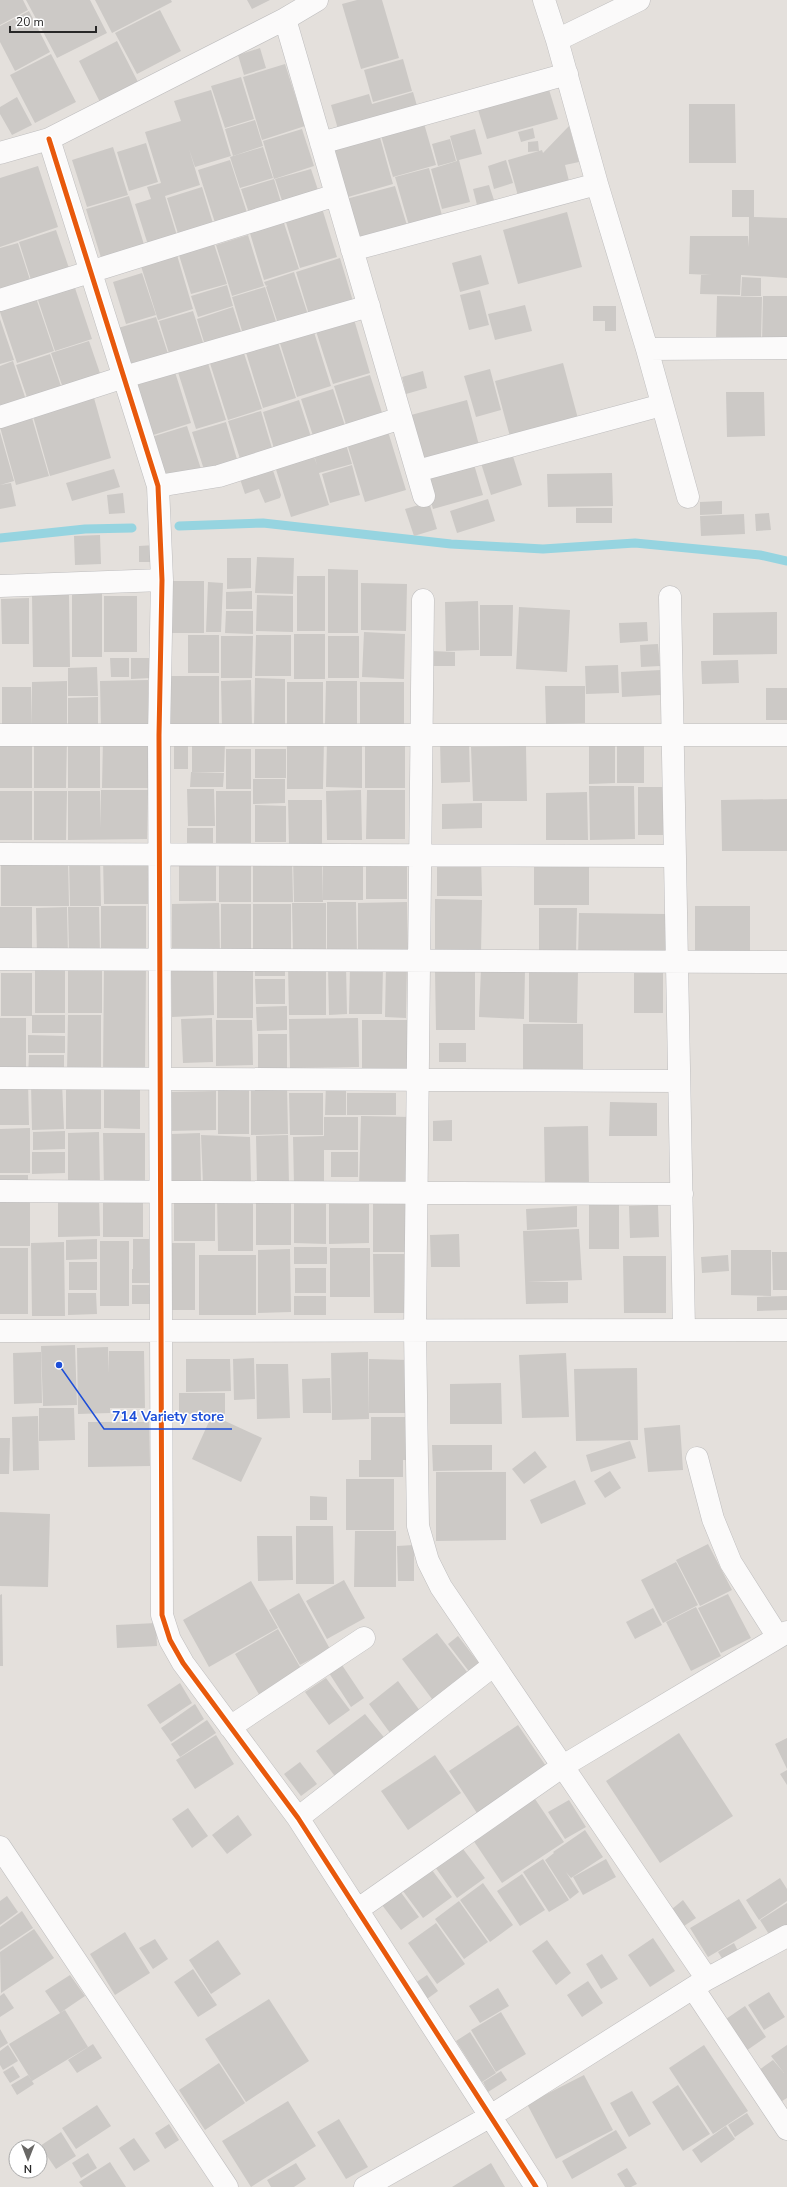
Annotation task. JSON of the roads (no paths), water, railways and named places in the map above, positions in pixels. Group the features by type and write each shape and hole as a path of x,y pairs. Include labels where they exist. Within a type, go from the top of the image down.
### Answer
{"street":[{"path":"0,153 49,139 285,19 317,0"},
{"path":"544,0 567,74 597,184 647,349 688,497"},
{"path":"557,40 639,0"},
{"path":"285,19 424,496"},
{"path":"321,143 567,74"},
{"path":"49,139 158,486 162,580 159,735 162,1192 162,1615 170,1640 183,1663 298,1818 489,2117 536,2187"},
{"path":"352,250 597,184"},
{"path":"0,300 336,195"},
{"path":"0,417 124,377 369,306"},
{"path":"647,349 787,348"},
{"path":"416,471 662,405"},
{"path":"158,486 219,476 401,418"},
{"path":"0,586 162,580"},
{"path":"670,597 684,1330"},
{"path":"422,600 415,1330 418,1526 428,1561 441,1587 563,1766 700,1984 787,2129"},
{"path":"0,735 787,735"},
{"path":"0,854 675,856"},
{"path":"0,959 787,962"},
{"path":"0,1078 679,1081"},
{"path":"0,1191 682,1194"},
{"path":"0,1331 787,1330"},
{"path":"357,1910 563,1766 782,1634 731,1563 712,1519 697,1458"},
{"path":"230,1727 364,1638"},
{"path":"298,1818 494,1665"},
{"path":"0,1847 228,2187"},
{"path":"365,2187 489,2117 700,1984 787,1936"}],"waterway":[{"path":"179,526 263,523 451,544 543,549 635,543 760,555 787,561"},
{"path":"0,538 85,529 132,528"}],"place":[{"name":"714 Variety store","path":"59,1365"}]}
